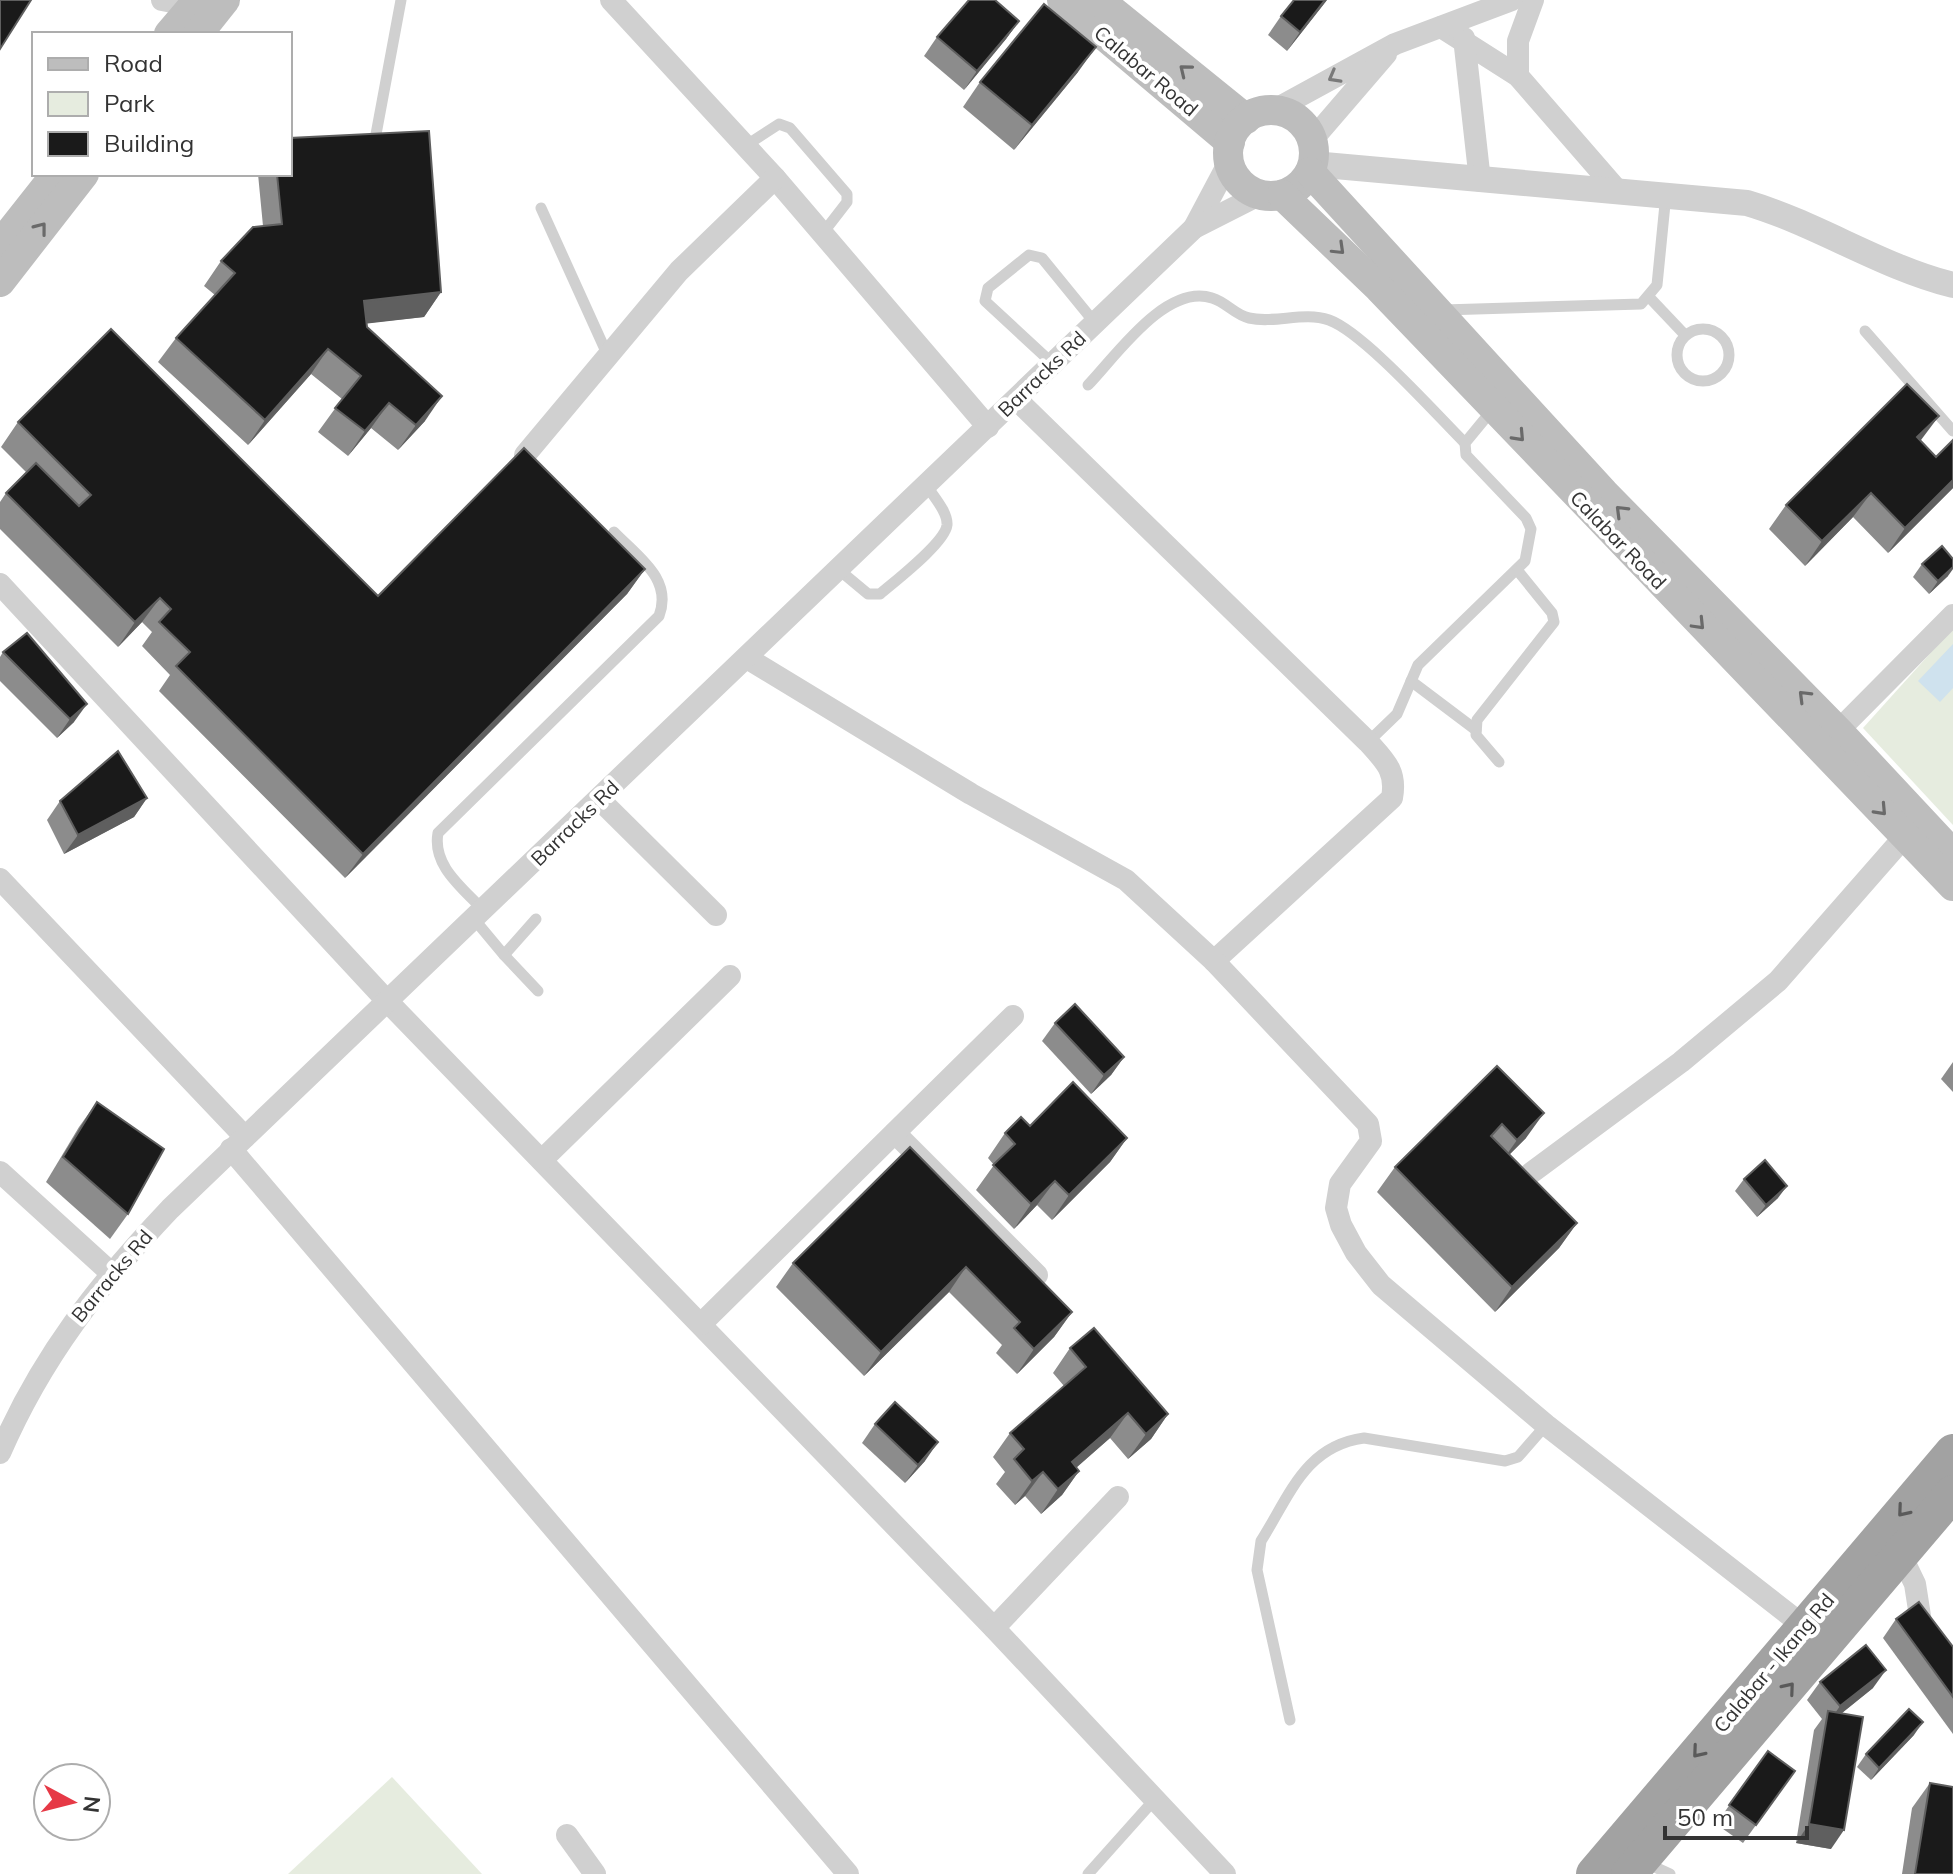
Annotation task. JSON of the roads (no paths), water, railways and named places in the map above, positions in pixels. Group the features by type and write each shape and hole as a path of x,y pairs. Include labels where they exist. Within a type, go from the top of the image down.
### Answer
{"highway":[{"name":"Calabar - Ikang Rd","path":"1640,1863 1805,1627 1953,1452"},
{"name":"Calabar - Ikang Rd","path":"1594,1874 1640,1863 1953,1493"}],"main road":[{"path":"172,32 196,13 225,0"},
{"name":"Calabar Road","path":"1062,0 1235,141"},
{"name":"Calabar Road","path":"1099,0 1235,141"},
{"path":"1274,110 1298,119 1312,158 1294,190 1271,195 1243,186 1235,141 1274,110"},
{"name":"Calabar Road","path":"1312,158 1435,310 1830,739 1905,836 1953,886"},
{"path":"0,245 54,176"},
{"path":"0,282 82,176"},
{"name":"Calabar Road","path":"1271,195 1379,288 1493,409 1830,739 1953,854"}],"street":[{"path":"162,0 196,13"},
{"path":"611,0 775,178 988,427"},
{"path":"1274,110 1395,44 1512,0"},
{"path":"1518,76 1518,41 1533,0"},
{"path":"1441,27 1464,38 1518,76 1617,190"},
{"path":"1464,38 1480,181"},
{"path":"1395,44 1312,158 1480,181 1747,203 1777,212 1892,265 1953,285"},
{"name":"Barracks Rd","path":"1194,228 1235,141"},
{"path":"525,455 679,271 775,178"},
{"name":"Barracks Rd","path":"0,1453 5,1428 74,1319 110,1272 238,1143 1194,228 1271,195"},
{"path":"1017,400 1368,742 1391,768 1395,780 1392,798 1214,961"},
{"path":"0,584 388,1002 994,1628 1225,1874"},
{"path":"1830,739 1953,615"},
{"path":"747,658 971,794 1126,880 1214,961 1368,1124 1371,1141 1340,1184 1336,1208 1341,1225 1363,1263 1381,1285 1546,1425 1805,1627"},
{"path":"599,799 716,915"},
{"path":"1531,1173 1681,1062 1778,981 1905,836"},
{"path":"0,879 238,1143 848,1874"},
{"path":"542,1160 730,976"},
{"path":"701,1324 1013,1016"},
{"path":"895,1133 1037,1275"},
{"path":"0,1172 110,1272"},
{"path":"994,1628 1118,1497"},
{"path":"1901,1555 1915,1584 1922,1629 1953,1668"},
{"path":"567,1835 595,1874"}],"lane":[{"path":"374,146 401,0"},
{"path":"745,146 779,124 790,128 847,194 847,202 823,233"},
{"path":"1435,310 1641,304 1657,285 1666,194"},
{"path":"541,208 608,356"},
{"path":"1052,363 985,301 988,288 1029,255 1042,258 1095,323"},
{"path":"1088,385 1160,310 1178,299 1195,296 1214,298 1248,318 1329,320 1356,336 1465,443 1466,455 1526,518 1531,529 1529,546 1518,571 1418,665 1397,714 1368,742"},
{"path":"1649,297 1685,335"},
{"path":"1699,329 1714,331 1725,341 1730,355 1725,370 1714,380 1699,382 1685,376 1677,363 1677,348 1685,335 1699,329"},
{"path":"1865,331 1953,431"},
{"path":"1465,443 1493,409"},
{"path":"838,569 868,594 880,594 941,539 947,526 945,514 927,486"},
{"path":"538,991 504,955 443,866 435,847 438,833 659,616 665,600 661,581 614,532"},
{"path":"1499,762 1476,735 1477,720 1554,622 1552,613 1518,571"},
{"path":"1411,681 1476,730"},
{"path":"504,955 536,919"},
{"path":"1290,1720 1257,1570 1258,1553 1261,1541 1308,1464 1324,1449 1343,1441 1364,1438 1505,1461 1518,1457 1546,1425"},
{"path":"1088,1874 1155,1799"}],"water":[{"path":"1953,644 1953,688 1940,702 1918,681"}]}
